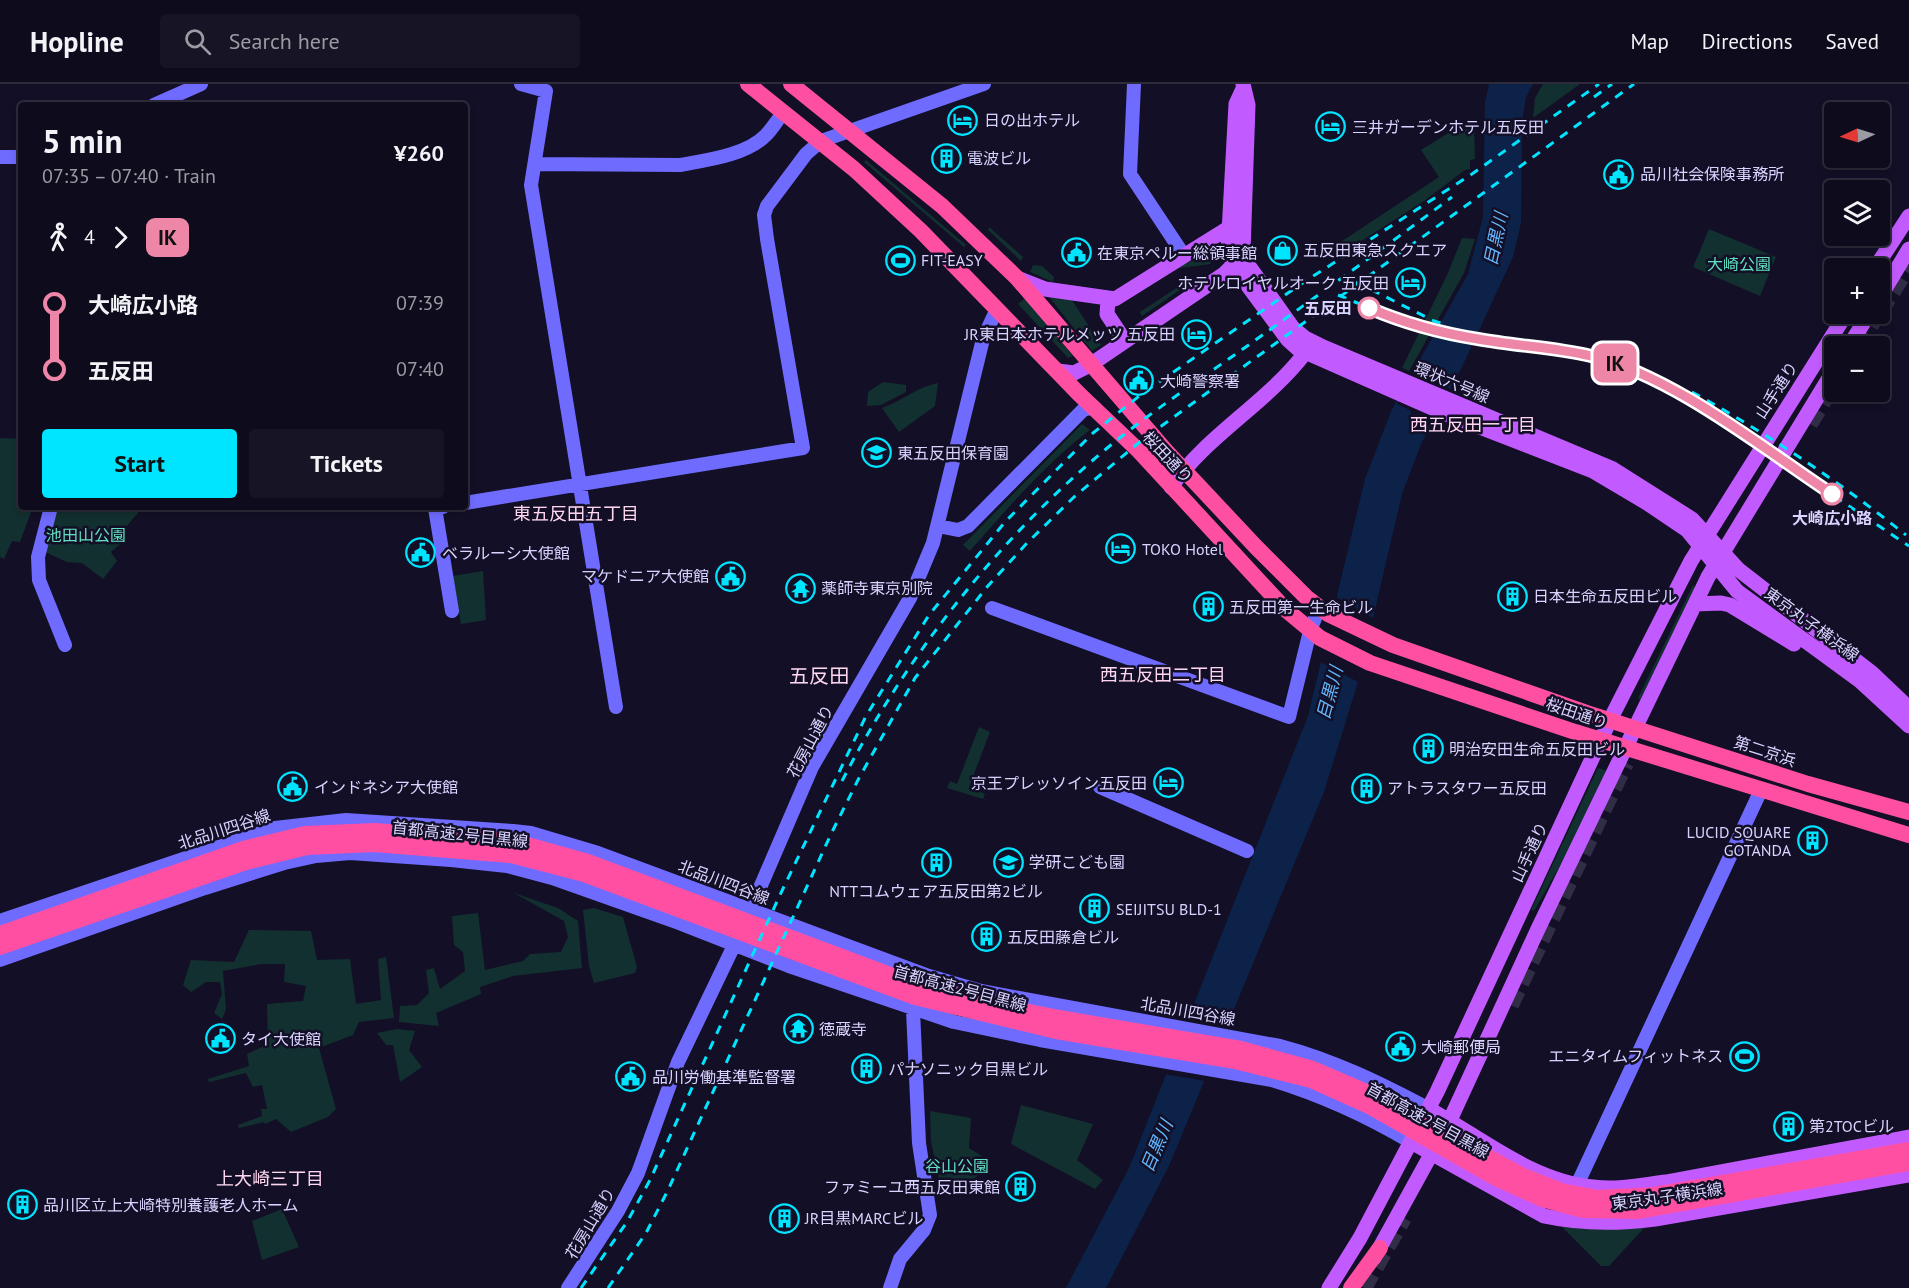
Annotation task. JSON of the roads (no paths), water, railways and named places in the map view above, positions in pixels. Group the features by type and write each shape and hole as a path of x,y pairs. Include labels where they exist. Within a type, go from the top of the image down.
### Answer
{"highway":[{"name":"桜田通り","path":"748,84 821,141 913,224 1148,461 1285,609 1315,634 1371,663 1625,748"},
{"name":"桜田通り","path":"791,84 942,206 1017,278 1090,365 1183,469 1256,547 1324,611 1376,638 1610,720"},
{"path":"1148,461 1183,469"},
{"name":"第二京浜","path":"1610,720 1808,784 1909,812"},
{"path":"1625,748 1909,835"},
{"name":"首都高速2号目黒線","path":"0,934 243,849 305,834 375,831 513,841 588,862 917,985 1059,1018 1241,1049 1313,1069 1376,1096 1523,1176 1572,1194 1598,1198 1635,1197 1908,1150"},
{"name":"首都高速2号目黒線","path":"0,947 246,862 288,851 327,845 375,844 501,854 534,859 584,874 915,997 1056,1031 1235,1061 1311,1080 1371,1107 1523,1191 1570,1208 1598,1212 1637,1211 1908,1150"},
{"path":"1351,1288 1380,1248"}],"main road":[{"name":"環状六号線","path":"1243,87 1236,104 1229,271 1288,340 1305,353 1608,466 1692,519 1704,538"},
{"name":"環状六号線","path":"1229,251 1248,105 1243,87"},
{"path":"1882,258 1909,216"},
{"path":"1017,278 1045,289 1108,299 1122,296 1184,254 1216,238 1230,227"},
{"path":"1890,280 1909,249"},
{"path":"1184,254 1229,251"},
{"name":"環状六号線","path":"1229,251 1252,271 1299,334 1398,386"},
{"path":"1058,370 1074,373 1090,365 1229,271"},
{"path":"1108,299 1107,314 1125,341"},
{"name":"山手通り","path":"1329,1288 1360,1238 1429,1109 1610,720 1704,538 1840,324"},
{"path":"1171,487 1183,469 1261,398 1305,353"},
{"path":"1357,1288 1450,1120 1695,604 1824,386"},
{"name":"東京丸子横浜線","path":"1704,538 1720,559 1737,591 1860,681 1909,726"},
{"name":"東京丸子横浜線","path":"1720,559 1872,673 1909,708"},
{"path":"1695,604 1730,605 1792,644 1803,641"},
{"name":"東京丸子横浜線","path":"1429,1109 1532,1168 1577,1185 1627,1188 1908,1150"},
{"name":"東京丸子横浜線","path":"1411,1142 1544,1216 1592,1222 1655,1219 1909,1175"}],"street":[{"path":"161,102 201,84"},
{"path":"521,84 546,92 531,185 616,707"},
{"path":"468,503 803,448 764,215 767,206 806,154 821,141 984,84"},
{"path":"1134,84 1130,174 1184,254"},
{"path":"535,164 680,165 698,162 749,146 765,137 784,112"},
{"path":"0,157 18,157"},
{"name":"花房山通り","path":"567,1288 618,1211 638,1173 678,1062 735,944 812,767 910,598 938,526 983,339 997,309"},
{"path":"938,526 958,530 968,526 1083,410 1093,407"},
{"path":"50,510 38,557 39,580 65,645"},
{"path":"435,510 452,611"},
{"path":"992,608 1289,717 1324,611"},
{"path":"1100,787 1247,851"},
{"path":"1577,1185 1761,790"},
{"name":"北品川四谷線","path":"0,921 274,828 346,820 531,833 598,853 893,965 972,988 1225,1034 1317,1056 1381,1083 1429,1109"},
{"path":"0,960 254,871 316,856 350,853 451,860 526,870 914,1010 954,1022 1040,1040 1272,1080 1306,1090 1363,1115 1411,1142"},
{"path":"890,1288 900,1259 924,1230 930,1215 919,1143 914,1010"}],"water":[{"name":"目黒川","path":"1489,84 1533,84 1526,97 1522,123 1521,223 1513,257 1462,367 1421,444 1402,494 1358,682 1324,792 1169,1166 1106,1288 1066,1288 1129,1168 1308,716 1365,479 1392,409 1468,274 1483,217 1485,102"}],"tunnel":[{"path":"1890,296 1909,266"},
{"path":"1864,336 1872,324"},
{"path":"1810,424 1824,401"},
{"path":"1511,1005 1626,763"},
{"path":"1364,1288 1404,1218"}],"railway":[{"path":"581,1288 627,1222 650,1180 779,897 866,716 929,615 1005,522 1093,433 1143,393 1304,282 1472,174 1599,84"},
{"path":"1594,97 1612,84"},
{"path":"608,1288 646,1233 668,1190 831,834 859,778 915,678 987,587 1027,543 1074,497 1142,440 1634,84"},
{"path":"842,781 895,689 925,645 992,561 1066,484 1141,421 1326,290 1452,197"},
{"path":"1356,282 1434,321 1448,325"},
{"path":"1338,295 1408,324 1476,339 1592,356 1635,370 1690,400 1909,546"},
{"path":"1692,392 1748,424 1802,459 1906,535"}],"train":[{"name":"IK","path":"1369,308 1408,324 1476,339 1592,356 1635,370 1690,400 1832,494"}],"place":[{"name":"日の出ホテル","path":"963,120"},
{"name":"三井ガーデンホテル五反田","path":"1331,127"},
{"name":"電波ビル","path":"946,158"},
{"name":"品川社会保険事務所","path":"1619,174"},
{"name":"五反田東急スクエア","path":"1282,250"},
{"name":"在東京ペルー総領事館","path":"1076,253"},
{"name":"FIT-EASY","path":"900,260"},
{"name":"ホテルロイヤルオーク 五反田","path":"1410,283"},
{"name":"五反田","path":"1369,308"},
{"name":"JR東日本ホテルメッツ 五反田","path":"1196,334"},
{"name":"大崎警察署","path":"1139,381"},
{"name":"東五反田保育園","path":"876,453"},
{"name":"大崎広小路","path":"1832,494"},
{"name":"TOKO Hotel","path":"1121,549"},
{"name":"ベラルーシ大使館","path":"421,553"},
{"name":"マケドニア大使館","path":"730,576"},
{"name":"薬師寺東京別院","path":"800,588"},
{"name":"日本生命五反田ビル","path":"1512,596"},
{"name":"五反田第一生命ビル","path":"1208,607"},
{"name":"明治安田生命五反田ビル","path":"1428,749"},
{"name":"京王プレッソイン五反田","path":"1168,783"},
{"name":"インドネシア大使館","path":"293,787"},
{"name":"アトラスタワー五反田","path":"1366,788"},
{"name":"LUCID SQUARE GOTANDA","path":"1812,841"},
{"name":"学研こども園","path":"1008,862"},
{"name":"NTTコムウェア五反田第2ビル","path":"936,863"},
{"name":"SEIJITSU BLD-1","path":"1095,909"},
{"name":"五反田藤倉ビル","path":"986,937"},
{"name":"徳蔵寺","path":"798,1029"},
{"name":"タイ大使館","path":"220,1039"},
{"name":"大崎郵便局","path":"1400,1047"},
{"name":"エニタイムフィットネス","path":"1744,1056"},
{"name":"パナソニック目黒ビル","path":"867,1069"},
{"name":"品川労働基準監督署","path":"631,1077"},
{"name":"第2TOCビル","path":"1788,1126"},
{"name":"ファミーユ西五反田東館","path":"1021,1187"},
{"name":"品川区立上大崎特別養護老人ホーム","path":"22,1205"},
{"name":"JR目黒MARCビル","path":"784,1218"}],"district":[{"name":"西五反田一丁目","path":"1473,425"},
{"name":"東五反田五丁目","path":"576,514"},
{"name":"西五反田二丁目","path":"1163,675"},
{"name":"五反田","path":"819,676"},
{"name":"上大崎三丁目","path":"270,1179"}],"park label":[{"name":"大崎公園","path":"1739,264"},
{"name":"池田山公園","path":"86,535"},
{"name":"谷山公園","path":"957,1166"}]}
